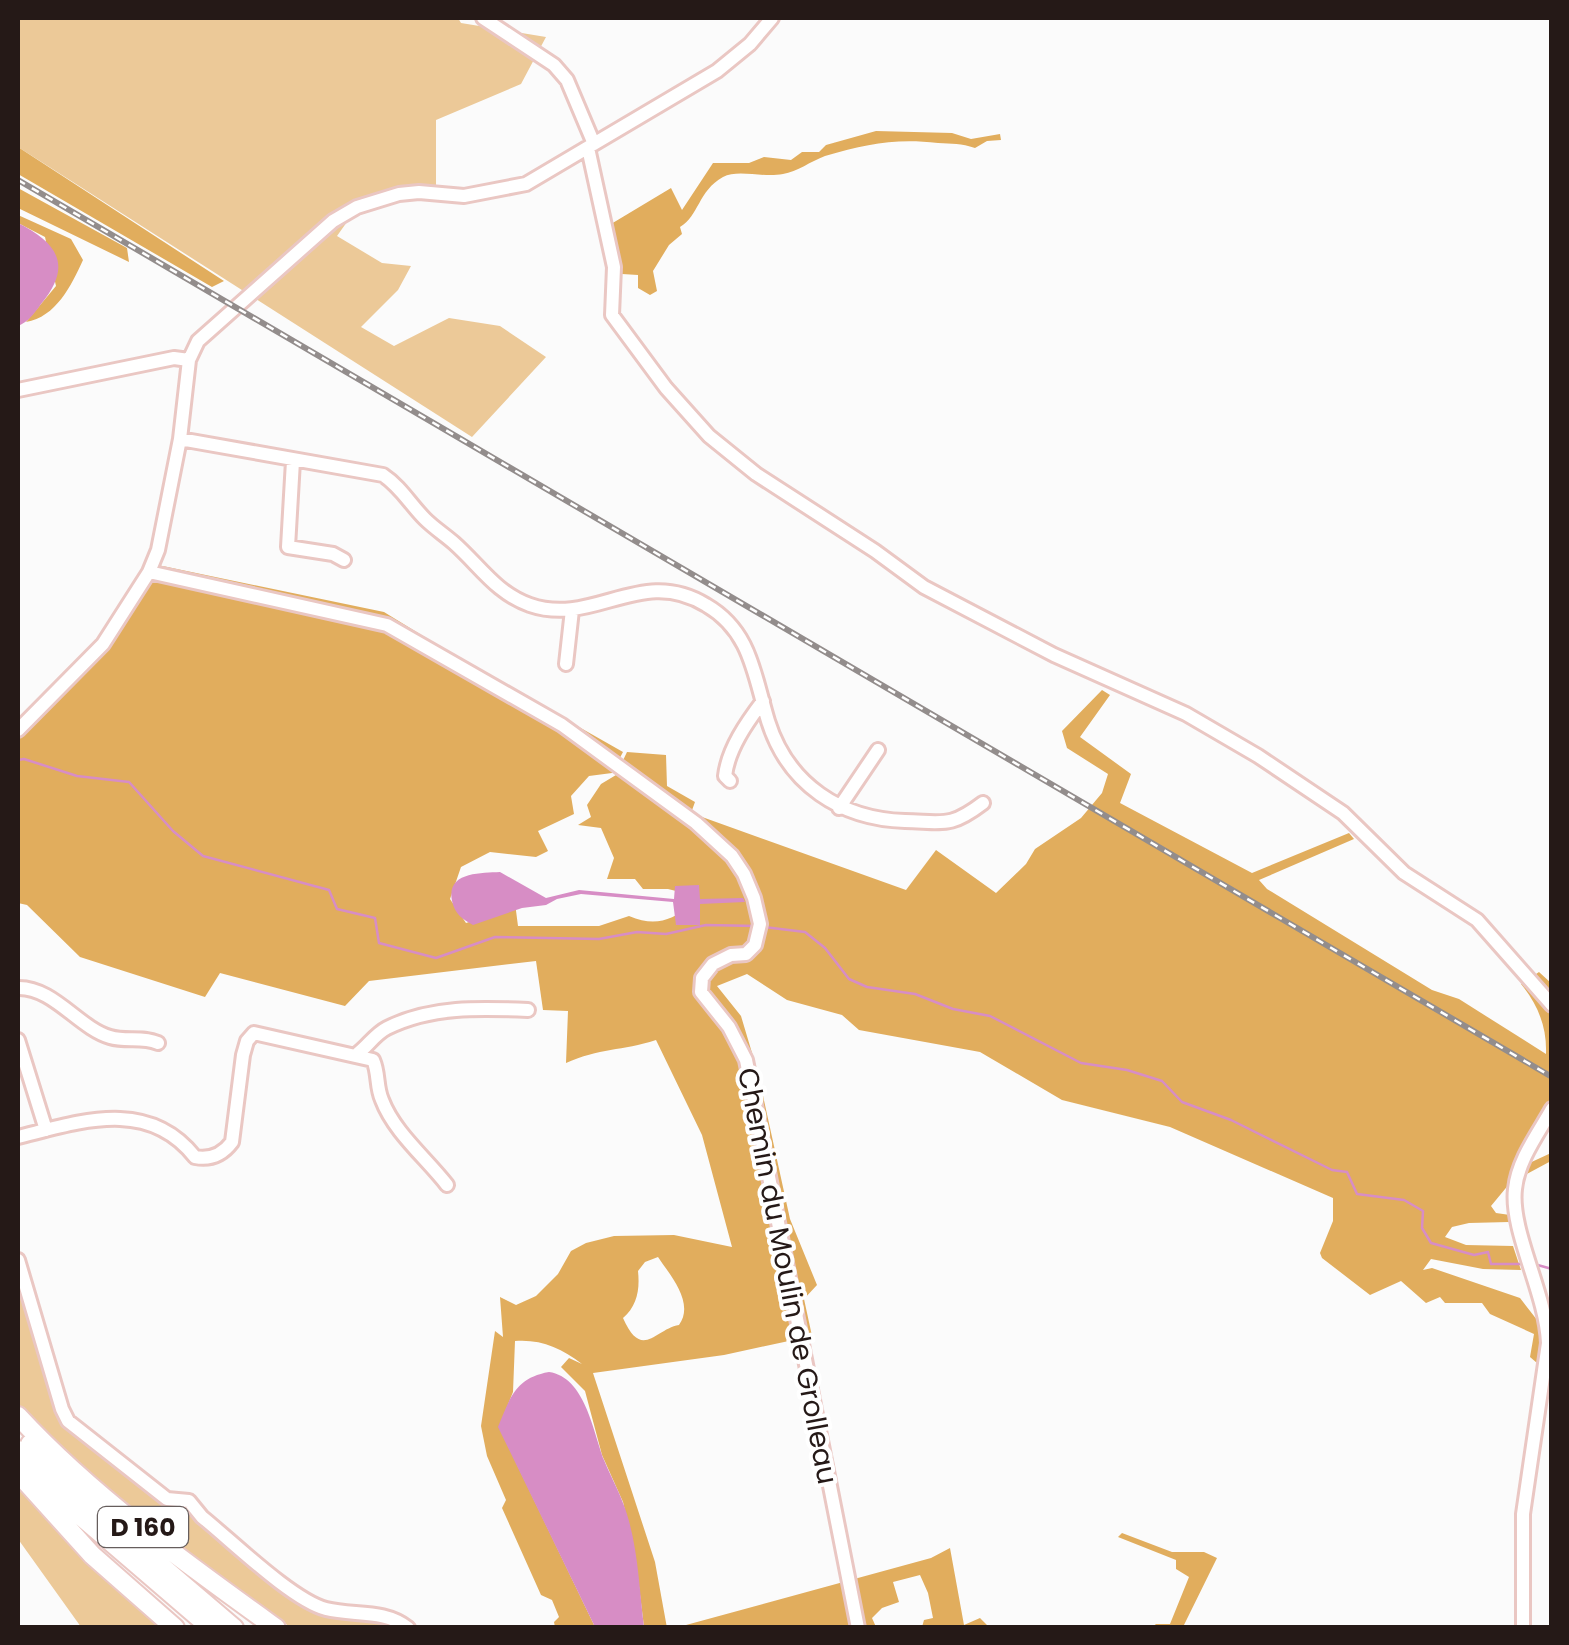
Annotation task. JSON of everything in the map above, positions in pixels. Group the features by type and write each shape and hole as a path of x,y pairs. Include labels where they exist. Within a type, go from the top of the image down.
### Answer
{"highway":[{"name":"D 160","path":"18,1416 120,1509 276,1628"},
{"name":"D 160","path":"18,1430 78,1495 234,1628"},
{"name":"D 160","path":"18,1450 76,1512 211,1628"},
{"name":"D 160","path":"18,1473 92,1555 175,1628"}],"street":[{"path":"483,18 554,65 567,80 591,146 614,267 612,315 666,388 709,436 756,474 924,587 1020,638 1186,714 1329,803 1356,824 1404,874 1477,920 1552,1005"},
{"path":"18,730 103,644 149,572 158,550 180,439 189,360 204,334 333,222 357,207 399,194 464,196 526,184 716,71 750,44 772,18"},
{"path":"18,390 174,358 189,360"},
{"path":"180,439 384,475 494,586 534,606 572,610 656,590 694,597 725,616 742,636 770,726 786,758 808,784 840,808 886,821 945,824 983,802"},
{"path":"293,460 288,547 333,554 344,560"},
{"name":"Chemin du Moulin de Grolleau","path":"149,572 387,625 562,725 717,840 744,874 759,928 754,946 746,954 713,964 702,978 702,992 739,1042 746,1060 858,1628"},
{"path":"566,664 572,610"},
{"path":"730,781 725,776 730,756 763,701"},
{"path":"840,808 878,750"},
{"path":"18,988 34,991 112,1038 142,1038 158,1043"},
{"path":"357,1054 385,1030 455,1008 528,1010"},
{"path":"18,1138 84,1119 122,1119 166,1131 195,1157 214,1157 232,1142 243,1054 254,1034 374,1060 379,1092 390,1116 447,1185"},
{"path":"18,1040 46,1130"},
{"path":"1523,1628 1522,1514 1548,1343 1547,1315 1515,1211 1515,1187 1523,1160 1552,1110"},
{"path":"18,1260 68,1421 167,1499 189,1500 202,1517 304,1599 326,1609 392,1618 408,1628"}],"shaded area":[{"path":"18,18 458,18 461,23 546,37 521,84 436,120 436,185 364,198 337,236 382,263 411,266 398,290 361,327 394,346 449,318 500,326 546,357 472,437 18,147"},
{"path":"876,131 952,133 971,139 1000,134 1001,140 987,141 975,148 908,141 881,143 825,156 783,174 723,177 708,189 680,227 682,234 669,245 653,271 657,291 650,295 638,288 638,275 622,274 611,224 671,188 682,210 713,163 749,163 764,157 791,160 802,152 819,152 826,145"},
{"path":"18,147 224,281 212,287 18,174"},
{"path":"18,188 127,248 129,262 18,208"},
{"path":"18,215 71,239 83,260 54,307 26,322 56,286 45,237 18,223"},
{"path":"18,223 51,247 58,267 51,290 31,317 18,326"},
{"path":"153,564 384,612 623,752 612,773 589,776 571,796 574,814 538,831 548,851 536,857 490,852 461,867 450,899 466,923 501,912 515,903 518,926 599,926 629,916 655,922 692,905 692,895 668,889 643,889 635,879 607,879 614,858 601,828 578,825 591,817 587,805 601,784 616,775 627,752 666,755 667,786 695,802 691,813 906,890 936,850 996,893 1026,864 1035,849 1081,818 1102,793 1108,774 1067,748 1062,731 1102,690 1110,695 1080,737 1131,774 1120,803 1252,873 1349,833 1354,839 1259,880 1267,889 1432,990 1459,999 1546,1054 1540,1017 1521,984 1539,972 1551,983 1551,1101 1514,1170 1551,1153 1551,1161 1510,1183 1491,1206 1496,1213 1510,1215 1509,1222 1469,1223 1452,1227 1445,1237 1466,1245 1513,1246 1521,1270 1483,1269 1431,1259 1423,1270 1432,1268 1520,1298 1541,1325 1551,1329 1551,1378 1550,1361 1537,1363 1530,1357 1534,1334 1490,1314 1482,1303 1445,1303 1440,1297 1426,1303 1401,1281 1370,1295 1322,1258 1320,1253 1333,1221 1333,1198 1170,1127 1062,1100 980,1052 859,1030 842,1015 787,1000 747,974 717,986 741,1016 758,1073 790,1219 817,1285 804,1299 812,1336 724,1355 593,1373 655,1562 667,1628 644,1627 635,1554 623,1502 602,1455 585,1391 561,1367 569,1358 582,1364 550,1346 515,1341 513,1392 499,1427 595,1627 555,1627 559,1617 552,1600 541,1595 502,1508 506,1500 487,1456 481,1426 495,1331 503,1337 500,1297 516,1305 536,1296 558,1274 571,1251 614,1236 674,1235 732,1247 702,1135 656,1040 566,1063 568,1011 543,1010 536,961 369,981 345,1006 220,973 205,997 80,957 27,905 18,903 18,729 107,631","holes":["658,1257 683,1299 683,1316 679,1325 643,1340 636,1338 623,1318 636,1297 638,1271 645,1262"]},
{"path":"500,872 546,898 579,890 674,899 675,886 699,885 700,899 743,898 745,902 700,904 700,925 676,925 673,902 581,894 473,925 462,918 452,901 454,884 466,876"},
{"path":"18,1289 58,1417 121,1467 186,1506 255,1566 318,1613 377,1620 396,1627 290,1627 131,1512 57,1449 18,1406"},
{"path":"549,1372 561,1376 579,1394 623,1503 635,1549 644,1627 595,1627 498,1427 510,1398 521,1384"},
{"path":"18,1480 165,1627 81,1627 18,1539"},
{"path":"1122,1533 1172,1552 1204,1552 1217,1558 1183,1627 1152,1627 1170,1624 1189,1577 1176,1569 1176,1560 1118,1537"},
{"path":"950,1548 964,1625 980,1618 989,1627 922,1627 924,1620 933,1618 920,1575 893,1582 899,1602 882,1608 872,1618 876,1627 675,1628 931,1558"}],"waterway":[{"path":"18,760 77,776 129,782 173,831 203,856 329,890 337,909 375,918 379,943 436,958 495,937 599,939 637,932 666,934 706,925 756,926"},
{"path":"764,927 805,932 825,948 849,979 867,987 915,994 953,1009 990,1016 1081,1063 1127,1070 1162,1081 1182,1102 1231,1120 1332,1170 1347,1172 1357,1194 1404,1200 1423,1211 1422,1228 1431,1243 1474,1255 1488,1252 1491,1264 1526,1264"},
{"path":"1534,1264 1552,1269"}],"railway":[{"path":"18,180 1552,1077"}]}
